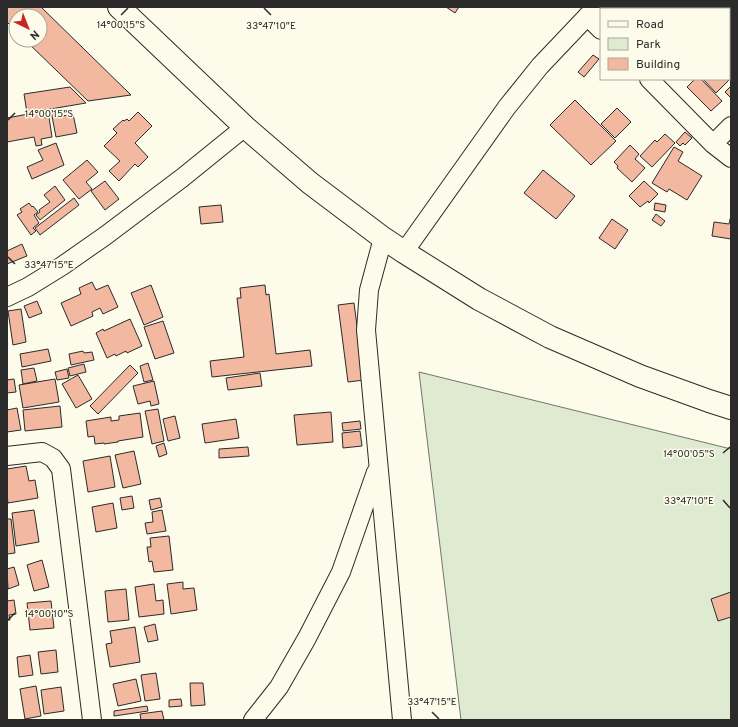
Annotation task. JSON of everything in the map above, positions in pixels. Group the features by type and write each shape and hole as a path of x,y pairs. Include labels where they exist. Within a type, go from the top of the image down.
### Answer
{"highway":[{"path":"119,7 245,127 310,183 404,252 479,299 550,336 640,376 731,408"}],"street":[{"path":"404,252 507,108 540,66 592,12 600,28"},
{"path":"650,80 713,144 731,158"},
{"path":"713,144 731,126"},
{"path":"7,297 28,287 81,253 182,178 245,127"},
{"path":"383,238 369,290 366,330 402,720"},
{"path":"7,456 42,452 53,458 61,469 92,720"},
{"path":"253,720 280,687 341,572 378,466"}],"green space":[{"path":"419,372 731,449 731,720 461,720"}],"building":[{"path":"7,7 42,8 8,8 8,23"},
{"path":"446,7 459,7 455,13"},
{"path":"664,7 691,7 690,8 663,8"},
{"path":"48,14 131,95 88,101 33,48 48,48"},
{"path":"593,55 599,59 584,77 578,72"},
{"path":"730,56 731,57 730,79"},
{"path":"694,80 702,80 722,101 711,111 687,87"},
{"path":"704,80 729,80 716,93"},
{"path":"731,86 731,98 725,92"},
{"path":"70,87 86,103 27,113 24,94"},
{"path":"575,100 616,141 591,165 550,125"},
{"path":"617,108 631,122 615,138 601,124"},
{"path":"57,110 58,117 73,114 77,133 56,137 51,111"},
{"path":"44,111 45,118 49,117 52,137 41,139 42,145 36,146 34,137 7,142 7,118"},
{"path":"138,112 152,126 135,143 148,157 138,167 135,164 119,181 109,171 120,161 104,146 117,133 113,129 123,120 124,121 127,119 129,121"},
{"path":"685,132 692,138 685,145 683,143 680,146 676,142"},
{"path":"665,134 675,143 652,167 640,156 655,140 657,142"},
{"path":"56,143 64,165 32,179 27,167 43,160 38,150"},
{"path":"630,145 639,154 635,159 645,168 632,182 617,168 618,166 614,162"},
{"path":"674,147 683,152 678,161 702,176 687,200 669,189 667,192 652,183"},
{"path":"87,160 98,172 86,182 92,189 79,199 63,180"},
{"path":"543,170 575,196 556,219 524,193"},
{"path":"105,181 119,199 105,210 91,191"},
{"path":"644,181 658,194 649,203 648,201 640,207 629,196"},
{"path":"55,186 65,200 40,220 36,215 40,212 39,210 50,202 44,195"},
{"path":"74,198 79,205 40,235 35,228"},
{"path":"29,203 38,212 34,215 39,223 33,228 36,231 31,235 17,215 22,212 20,209"},
{"path":"655,203 666,205 665,212 654,210"},
{"path":"221,205 223,222 201,224 199,207"},
{"path":"656,214 665,221 661,226 652,220"},
{"path":"731,215 731,239 712,236 714,222 729,224"},
{"path":"612,219 628,230 615,249 599,238"},
{"path":"22,244 27,256 7,264 7,251"},
{"path":"92,282 96,290 108,285 118,307 103,314 100,308 92,312 93,316 71,326 61,303 81,294 79,288"},
{"path":"151,285 163,317 144,325 131,293"},
{"path":"265,285 266,295 269,294 276,354 310,350 312,366 212,377 210,361 244,357 237,298 241,298 240,288"},
{"path":"37,301 42,313 29,318 24,306"},
{"path":"354,303 364,380 348,382 338,305"},
{"path":"21,309 26,342 13,345 8,311"},
{"path":"130,319 142,346 127,353 126,351 116,356 115,354 107,358 96,333"},
{"path":"163,321 174,353 155,359 144,327"},
{"path":"48,349 51,361 22,367 20,354"},
{"path":"83,351 84,353 92,352 94,360 71,365 69,354"},
{"path":"148,363 153,380 144,382 140,366"},
{"path":"84,364 86,372 70,376 68,368"},
{"path":"130,365 138,373 98,414 90,406"},
{"path":"34,368 37,381 23,384 21,370"},
{"path":"67,369 69,378 57,380 55,372"},
{"path":"260,373 262,386 228,390 226,378"},
{"path":"78,375 92,399 76,408 62,384"},
{"path":"14,379 16,392 7,393 7,380"},
{"path":"55,379 59,402 23,408 19,385"},
{"path":"154,381 159,404 151,406 150,401 138,404 133,386"},
{"path":"60,406 62,427 25,431 23,410"},
{"path":"17,408 21,430 7,432 7,410"},
{"path":"158,409 164,441 152,444 145,411"},
{"path":"331,412 333,442 297,445 294,415"},
{"path":"140,413 143,437 118,442 95,444 94,436 88,437 86,421 111,417 111,421 119,420 119,416"},
{"path":"175,416 180,438 168,441 163,419"},
{"path":"236,419 239,438 205,443 202,424"},
{"path":"360,421 361,429 343,431 342,423"},
{"path":"360,431 362,446 343,448 342,433"},
{"path":"164,443 167,454 159,457 156,446"},
{"path":"248,447 249,456 219,458 219,449"},
{"path":"134,451 141,484 123,488 115,455"},
{"path":"110,456 115,487 88,492 83,461"},
{"path":"26,466 29,481 35,480 38,498 8,503 7,469"},
{"path":"132,496 134,508 122,510 120,498"},
{"path":"160,498 162,507 151,510 149,500"},
{"path":"113,503 117,528 96,532 92,507"},
{"path":"34,510 39,542 16,546 12,513"},
{"path":"162,510 166,531 147,534 145,523 153,522 152,512"},
{"path":"7,519 11,519 15,553 7,554"},
{"path":"169,536 173,570 154,572 152,561 149,562 147,547 151,547 150,538"},
{"path":"42,560 49,587 34,591 27,565"},
{"path":"14,567 19,585 8,589 7,569"},
{"path":"183,582 183,589 194,588 197,610 171,614 167,584"},
{"path":"154,584 156,601 163,600 164,614 139,617 135,587"},
{"path":"126,589 129,620 108,622 105,591"},
{"path":"731,592 731,617 718,621 711,599"},
{"path":"14,600 16,614 9,615 10,620 7,620 7,601"},
{"path":"51,601 54,628 30,630 27,603"},
{"path":"155,624 158,640 148,642 144,627"},
{"path":"135,627 140,662 110,667 106,644 112,643 110,631"},
{"path":"56,650 58,672 41,674 38,652"},
{"path":"30,655 33,675 19,677 17,657"},
{"path":"156,673 160,699 145,701 141,675"},
{"path":"136,679 141,701 118,706 113,684"},
{"path":"190,683 203,683 205,705 191,706"},
{"path":"36,686 41,716 25,719 20,689"},
{"path":"61,687 64,711 44,714 41,690"},
{"path":"181,699 182,706 169,707 169,700"},
{"path":"147,706 148,711 114,716 114,711"},
{"path":"162,711 164,720 141,720 140,714"}]}
